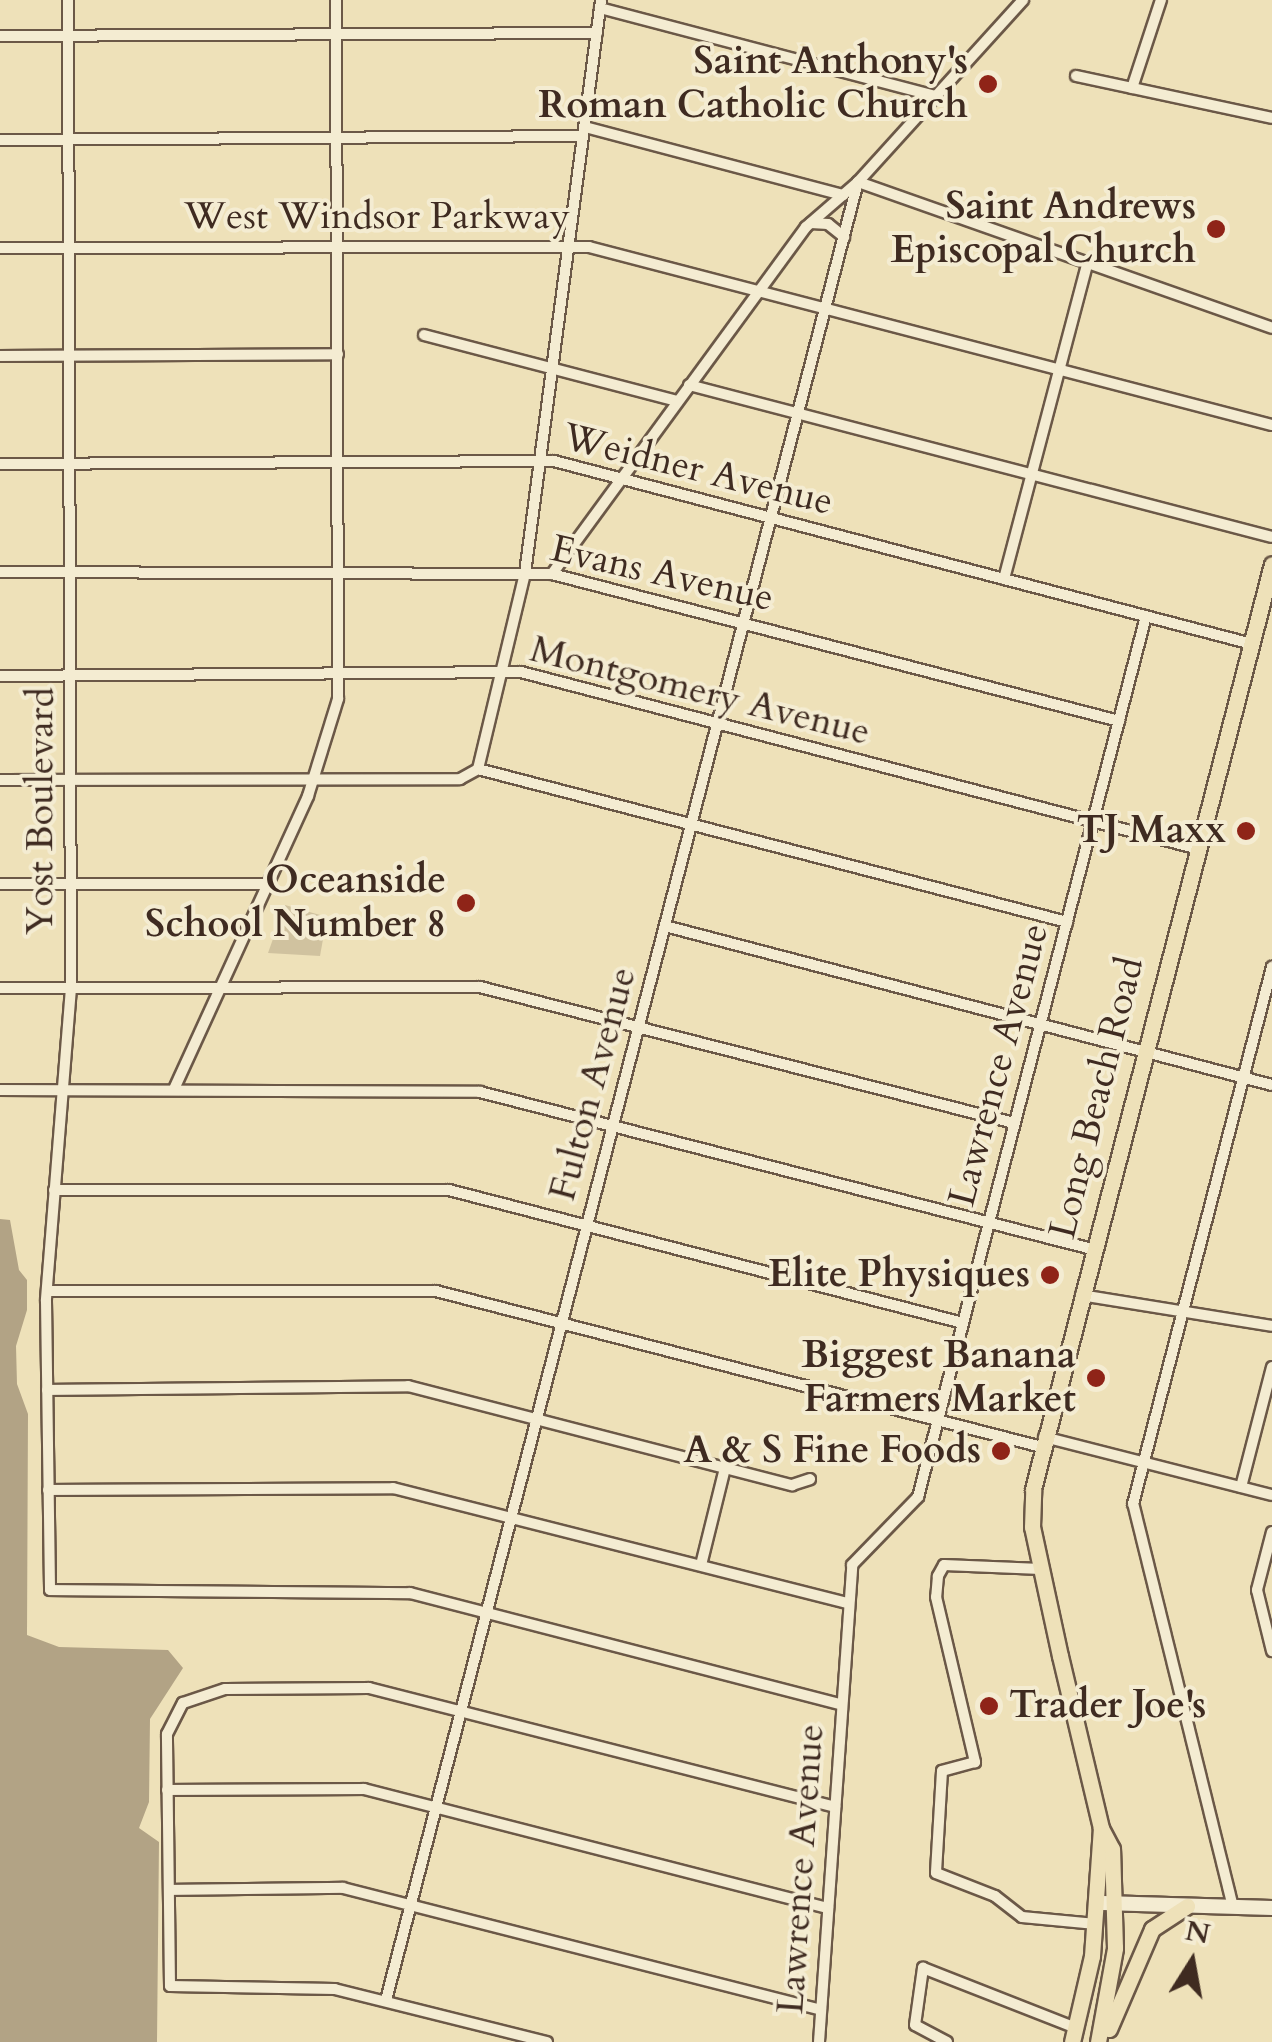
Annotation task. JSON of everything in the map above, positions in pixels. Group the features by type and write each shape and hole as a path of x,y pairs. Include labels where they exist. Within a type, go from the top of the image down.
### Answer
{"main road":[{"name":"Long Beach Road","path":"1100,2042 1111,1982 1117,1903 1112,1849 1101,1828 1041,1568 1032,1511 1043,1442 1080,1295 1248,643 1272,564"},
{"name":"Long Beach Road","path":"1074,2035 1096,1924 1101,1828"},
{"path":"1098,1903 1272,1908"},
{"path":"1100,2042 1147,1938 1162,1918 1187,1906"}],"street":[{"name":"Yost Boulevard","path":"68,0 71,988 48,1291 50,1590 372,1588 487,1613"},
{"path":"174,1088 268,884 333,728 339,675 336,0"},
{"path":"552,574 810,224 858,182 1023,0"},
{"path":"1132,88 1161,0"},
{"path":"478,769 525,574 601,4 936,96"},
{"path":"0,36 597,33"},
{"path":"1076,76 1272,118"},
{"path":"0,140 584,132 843,195"},
{"path":"858,182 1272,328"},
{"name":"Fulton Avenue","path":"386,2000 858,182"},
{"path":"810,224 828,224 844,237"},
{"name":"West Windsor Parkway","path":"0,248 569,245 1272,425"},
{"path":"1004,579 1087,264"},
{"path":"424,335 677,401"},
{"path":"0,356 338,354"},
{"path":"689,385 1272,537"},
{"name":"Weidner Avenue","path":"0,464 540,461 1248,643"},
{"name":"Evans Avenue","path":"0,572 552,574 1119,721"},
{"name":"Lawrence Avenue","path":"819,2042 849,1603 856,1558 918,1497 1146,616"},
{"name":"Montgomery Avenue","path":"0,676 521,672 1196,848"},
{"path":"0,780 460,778 478,769 1067,922"},
{"path":"0,884 268,884"},
{"path":"665,926 1272,1085"},
{"path":"1232,1907 1134,1511 1272,967"},
{"path":"0,988 480,987 1014,1124"},
{"path":"0,1090 458,1089 1092,1249"},
{"path":"54,1190 436,1189 963,1323"},
{"path":"48,1291 420,1289 938,1420 1144,1462 1272,1495"},
{"path":"1080,1295 1272,1326"},
{"path":"1241,1487 1272,1367"},
{"path":"47,1390 408,1386 792,1485 810,1478"},
{"path":"700,1565 725,1468"},
{"path":"48,1490 393,1488 849,1603"},
{"path":"1272,1532 1258,1590 1272,1651"},
{"path":"1041,1568 944,1565 938,1576 936,1597 974,1762 942,1771 936,1873 995,1896 1022,1917 1096,1924"},
{"path":"487,1613 842,1706"},
{"path":"548,2042 335,1989 170,1986 170,1724 193,1696 225,1689 369,1688 835,1807"},
{"path":"168,1790 364,1789 828,1908"},
{"path":"169,1890 343,1888 821,2010"},
{"path":"947,2042 915,2025 923,1968 1074,2035"}],"shaded area":[{"path":"285,905 327,917 320,956 268,953"},
{"path":"0,1219 10,1220 19,1270 27,1280 27,1310 16,1346 17,1384 28,1414 27,1635 59,1647 168,1650 183,1668 150,1719 149,1802 139,1828 159,1842 157,2042 0,2042"}],"place":[{"name":"Saint Anthony's Roman Catholic Church","path":"988,84"},
{"name":"Saint Andrews Episcopal Church","path":"1216,229"},
{"name":"TJ Maxx","path":"1246,831"},
{"name":"Oceanside School Number 8","path":"466,903"},
{"name":"Elite Physiques","path":"1050,1275"},
{"name":"Biggest Banana Farmers Market","path":"1096,1378"},
{"name":"A & S Fine Foods","path":"1001,1451"},
{"name":"Trader Joe's","path":"989,1706"}]}
